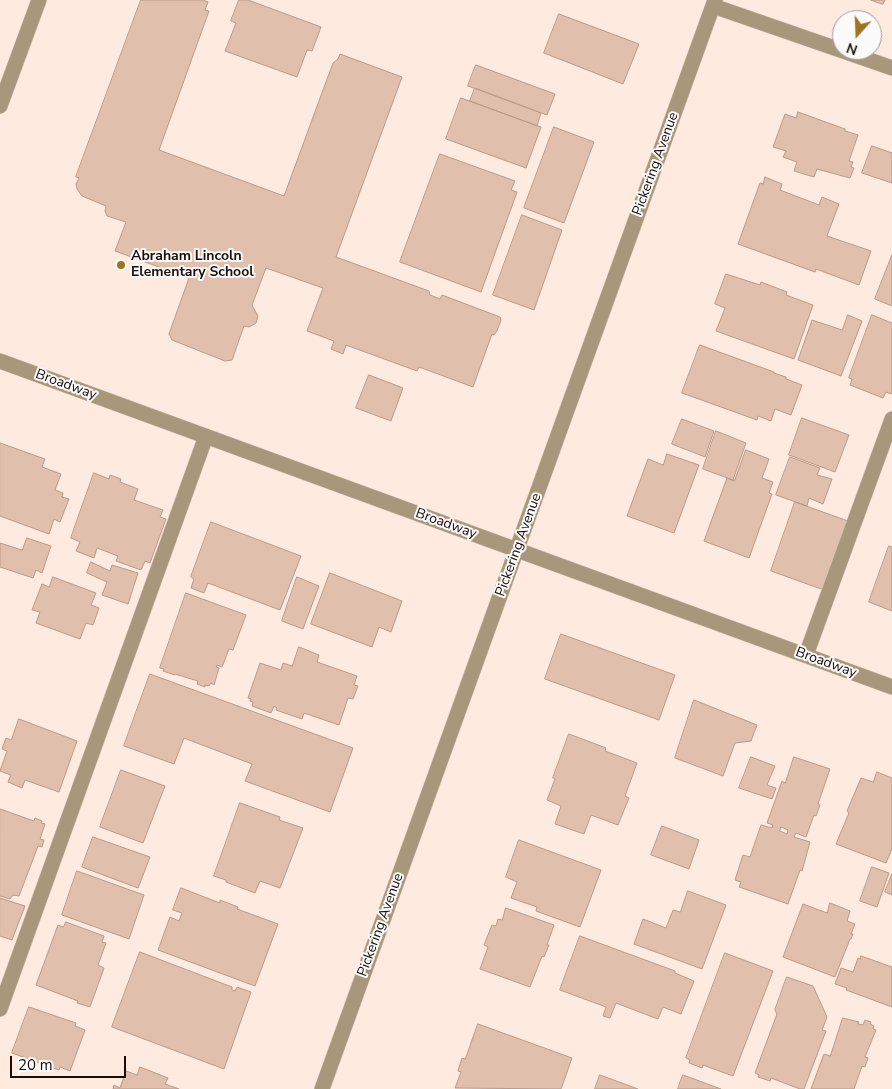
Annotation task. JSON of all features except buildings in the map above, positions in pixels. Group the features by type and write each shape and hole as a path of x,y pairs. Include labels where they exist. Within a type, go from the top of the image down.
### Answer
{"street":[{"path":"0,106 39,0"},
{"path":"714,3 892,68"},
{"name":"Pickering Avenue","path":"322,1089 714,3"},
{"name":"Broadway","path":"0,361 892,687"},
{"path":"806,655 892,419"},
{"path":"0,1009 206,436"}],"place":[{"name":"Abraham Lincoln Elementary School","path":"121,265"}]}
